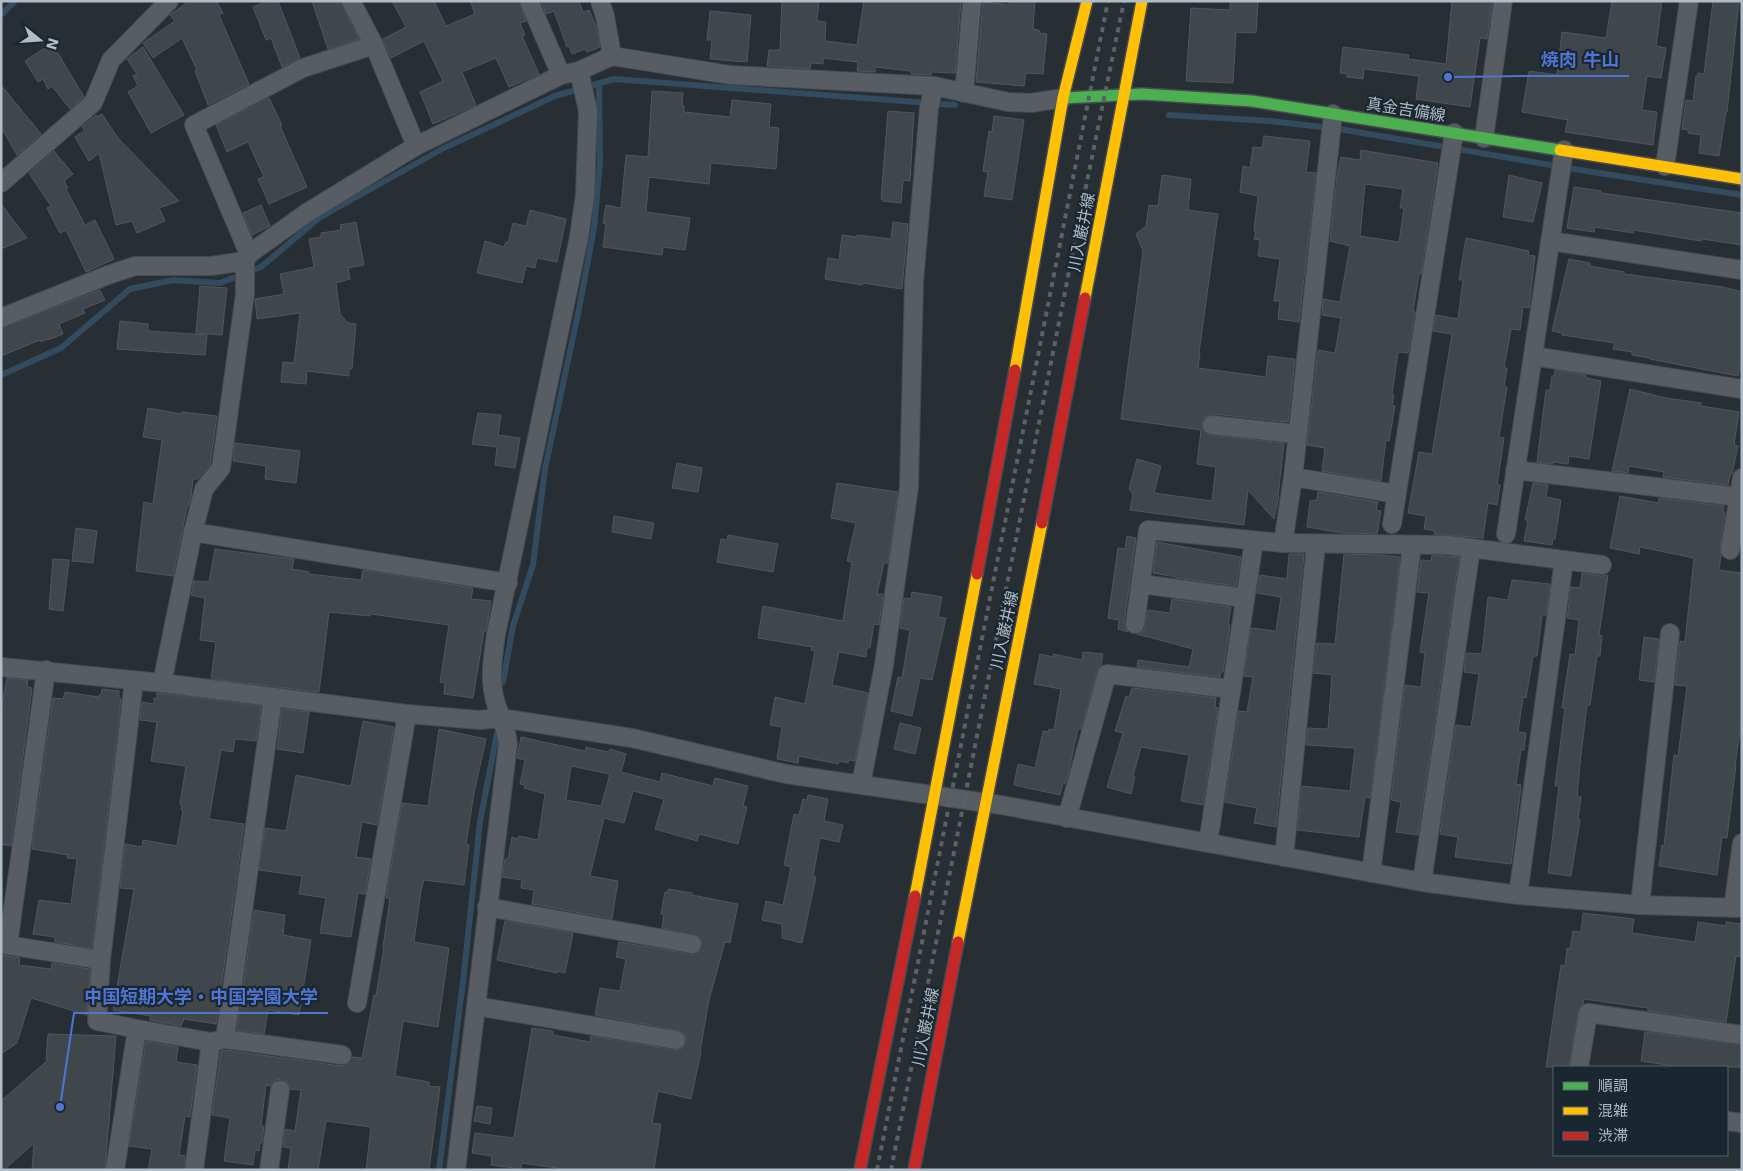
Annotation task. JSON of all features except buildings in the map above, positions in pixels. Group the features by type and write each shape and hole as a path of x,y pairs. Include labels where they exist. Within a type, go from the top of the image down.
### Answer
{"main road":[{"path":"860,1170 935,795 1004,434 1064,98 1087,1"},
{"name":"川入巌井線","path":"914,1170 985,803 1042,524 1142,1"},
{"name":"真金吉備線","path":"1064,98 1142,94 1252,101 1332,124 1452,144 1484,138 1563,155 1665,166 1742,179"}],"street":[{"path":"1,183 93,103 111,60 169,1"},
{"path":"352,1 374,45 416,146"},
{"path":"529,1 561,75"},
{"path":"600,1 612,56"},
{"path":"964,92 972,1"},
{"path":"1484,138 1503,1"},
{"path":"1665,166 1689,1"},
{"path":"162,683 193,532 204,489 221,468 245,294 247,258 194,125 302,68 374,45"},
{"path":"2,316 135,266 211,266 247,258 308,212 416,146 561,75 579,71 612,56 730,76 932,96 964,92 1008,102 1031,103 1064,98"},
{"path":"456,1170 508,744 507,733 495,699 491,670 496,634 579,237 585,195 588,111 579,71"},
{"path":"861,784 884,665 909,487 914,282 932,96"},
{"path":"1283,543 1293,477 1332,124"},
{"path":"1392,524 1452,144"},
{"path":"1506,534 1563,155"},
{"path":"1550,241 1742,270"},
{"path":"1533,356 1742,390"},
{"path":"1212,425 1297,434"},
{"path":"1515,470 1739,497"},
{"path":"1293,477 1397,494"},
{"path":"1730,550 1742,478"},
{"path":"1135,624 1148,530 1283,543 1471,548 1602,565"},
{"path":"193,532 508,583"},
{"path":"1208,843 1254,541"},
{"path":"1284,857 1316,544"},
{"path":"1371,873 1412,545"},
{"path":"1422,882 1471,548"},
{"path":"1518,895 1564,560"},
{"path":"1141,584 1245,598"},
{"path":"1640,905 1670,633"},
{"path":"1,667 162,683 407,714 479,720 501,718 632,738 786,774 985,803 1422,882 1518,895 1640,905 1737,908 1742,842"},
{"path":"46,670 5,944 101,960"},
{"path":"1067,818 1107,674 1231,689"},
{"path":"134,680 101,960 97,1021 136,1029 342,1055"},
{"path":"194,1170 218,1040 273,697"},
{"path":"357,1003 407,714"},
{"path":"488,907 692,944"},
{"path":"476,1006 676,1040"},
{"path":"1579,1066 1588,1013 1742,1035"},
{"path":"115,1170 136,1029"},
{"path":"269,1170 280,1090"},
{"path":"1728,1121 1742,1123"}],"waterway":[{"path":"1,15 15,1"},
{"path":"1,375 61,348 130,289 173,280 220,283 261,267 319,218 442,149 555,96 614,79 955,105"},
{"path":"503,682 513,626 533,565 545,469 594,228 600,163 599,83"},
{"path":"1169,115 1270,121 1339,129 1592,172 1742,195"},
{"path":"439,1170 463,982 480,822 497,733"}],"railway":[{"path":"877,1170 1108,1"},
{"path":"891,1170 1124,1"}],"traffic: fast":[{"path":"1063,98 1142,94 1252,101 1560,150"}],"traffic: slow":[{"path":"1015,370 1063,98 1087,1"},
{"path":"1085,298 1142,1"},
{"path":"1560,150 1742,179"},
{"path":"958,942 1042,523"},
{"path":"915,896 977,574"}],"traffic: jam":[{"path":"1042,523 1085,298"},
{"path":"977,574 1015,370"},
{"path":"860,1170 915,896"},
{"path":"914,1170 958,942"}],"place":[{"name":"焼肉 牛山","path":"1448,77"},
{"name":"中国短期大学・中国学園大学","path":"60,1107"}]}
